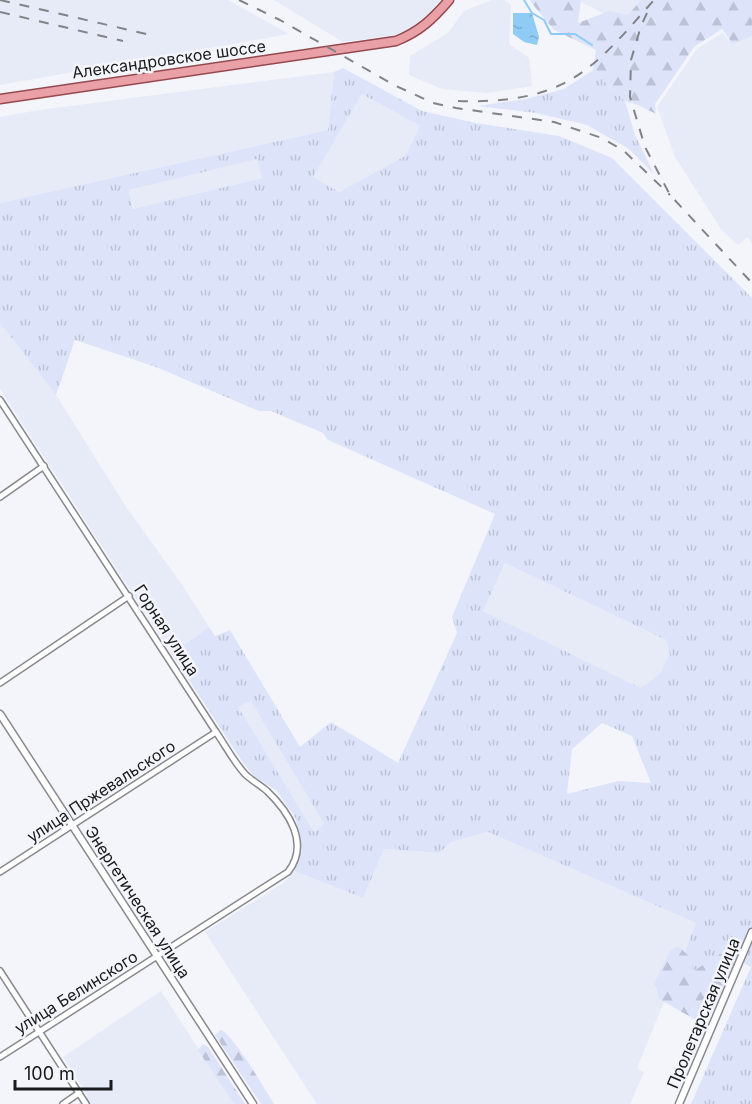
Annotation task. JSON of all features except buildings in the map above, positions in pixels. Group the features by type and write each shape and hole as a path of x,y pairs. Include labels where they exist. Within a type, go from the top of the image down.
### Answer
{"main road":[{"name":"Александровское шоссе","path":"0,99 396,41 411,35 435,17 449,0"}],"street":[{"name":"Горная улица","path":"0,400 245,774 266,790 285,810 295,827 297,845 294,865 288,872"},
{"path":"0,497 44,466"},
{"path":"0,683 129,596"},
{"name":"Энергетическая улица","path":"0,714 253,1104"},
{"name":"улица Пржевальского","path":"0,872 216,732"},
{"name":"улица Белинского","path":"0,1057 288,872"},
{"name":"Пролетарская улица","path":"679,1104 752,932"},
{"path":"0,971 86,1104"},
{"path":"63,1104 79,1093"}],"shaded area":[{"path":"0,0 228,0 289,34 0,85"},
{"path":"274,0 440,0 432,11 411,28 394,35 343,42"},
{"path":"492,0 504,0 511,5 509,44 529,58 532,86 487,93 442,89 409,75 410,56 448,33 464,11"},
{"path":"577,0 641,0 622,23"},
{"path":"752,30 752,244 748,237 738,245 721,229 675,157 657,107 697,49 722,33 729,41"},
{"path":"334,72 328,130 0,203 0,117"},
{"path":"362,94 420,126 405,156 339,192 312,177"},
{"path":"258,158 262,178 134,209 129,190"},
{"path":"0,323 56,395 126,507 209,627 172,654 0,389"},
{"path":"505,563 666,640 670,654 660,673 641,688 483,611"},
{"path":"251,700 324,824 314,832 237,706"},
{"path":"488,832 696,923 637,1068 644,1072 630,1104 317,1104 205,932 285,882 294,871 363,898 384,849 439,853 451,842"},
{"path":"161,991 234,1104 78,1104 88,1096 63,1057"}],"green space":[{"path":"531,0 581,0 578,23 609,11 628,15 641,0 752,0 752,36 733,44 722,29 694,47 655,104 656,114 625,101 593,70 596,50 554,30"},
{"path":"343,68 422,111 476,123 559,136 612,158 752,298 752,1104 691,1104 751,967 723,953 692,972 692,959 684,953 696,923 488,832 451,842 439,853 384,849 363,898 294,871 301,853 296,819 277,791 254,776 244,764 172,654 209,627 215,636 230,630 300,747 331,722 398,763 457,633 452,617 495,514 328,440 323,433 271,411 259,411 156,367 75,340 56,395 0,323 0,203 328,130 334,72","holes":["362,94 420,126 405,156 339,192 313,177","257,159 262,178 133,209 129,190","505,563 666,640 670,654 660,673 641,688 483,611","251,701 324,824 314,832 238,707","602,723 632,736 651,783 618,781 567,794 572,749"]},
{"path":"593,70 625,101 635,135 654,174 629,149 587,125 536,113 478,106 526,99 564,89"},
{"path":"678,946 692,959 692,972 723,952 736,959 709,1019 701,1023 659,999 655,982 670,951"},
{"path":"221,1030 234,1042 274,1104 261,1104 215,1035"},
{"path":"203,1044 208,1047 245,1104 234,1104 198,1050"}],"water":[{"path":"513,13 532,13 539,37 537,45 524,42 513,34"}],"waterway":[{"path":"524,0 532,13 544,20 551,34 575,34 592,45"}],"railway":[{"path":"0,0 155,36"},
{"path":"239,0 280,20 394,85 433,103 554,122 602,138 624,151 670,195"},
{"path":"458,101 509,99 546,91 572,79 586,70 622,36 654,0"},
{"path":"0,12 123,41"},
{"path":"647,13 631,60 630,97 645,147 670,195 752,283"}]}
